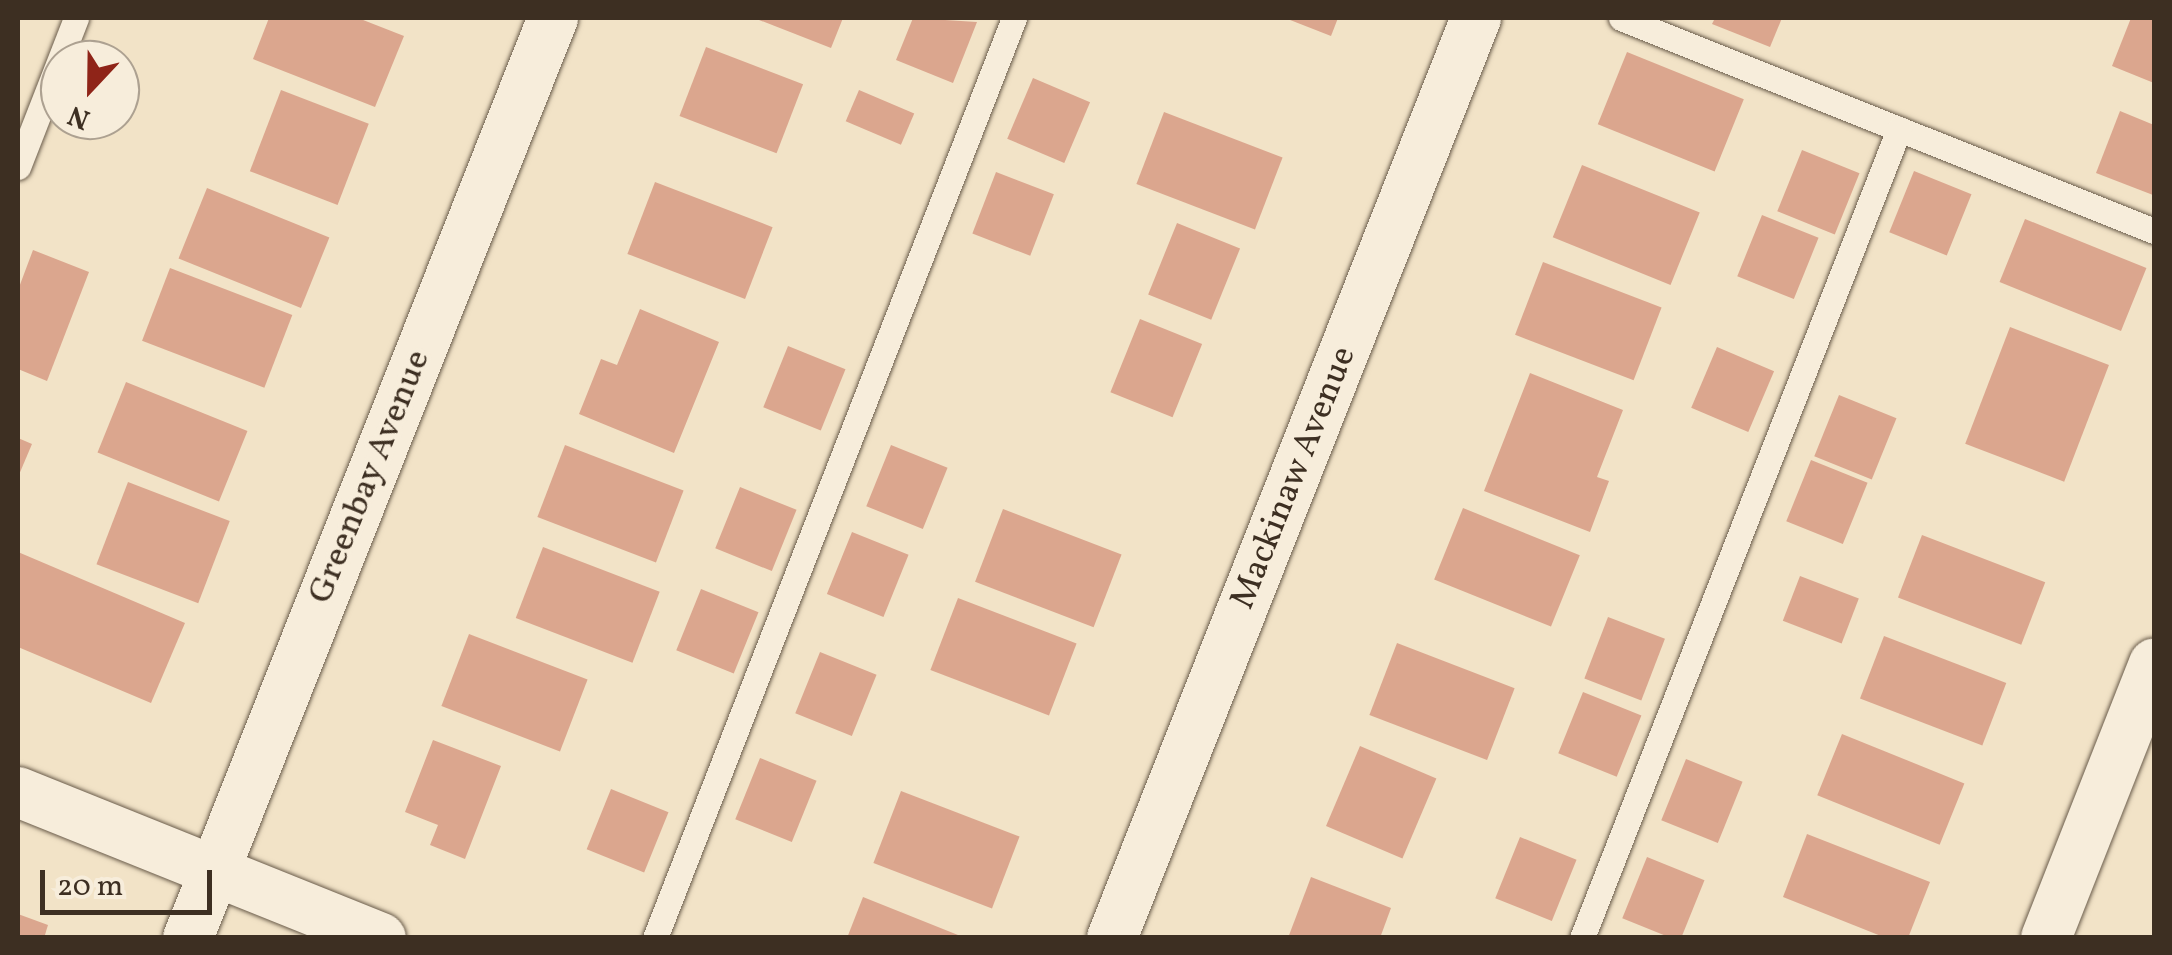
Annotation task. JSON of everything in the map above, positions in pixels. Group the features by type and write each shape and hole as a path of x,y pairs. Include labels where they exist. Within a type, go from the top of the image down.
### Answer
{"street":[{"name":"Greenbay Avenue","path":"188,938 553,18"},
{"name":"Mackinaw Avenue","path":"1112,938 1476,18"},
{"path":"2046,938 2154,664"},
{"path":"18,792 381,938"}],"lane":[{"path":"18,167 76,18"},
{"path":"654,938 1014,18"},
{"path":"1622,18 2154,231"},
{"path":"1582,938 1899,129"}],"building":[{"path":"269,18 358,18 404,36 375,107 253,59"},
{"path":"754,18 843,18 831,48"},
{"path":"913,18 977,22 953,83 896,60"},
{"path":"1285,18 1338,18 1331,36"},
{"path":"1715,18 1782,18 1770,47 1712,24"},
{"path":"2131,18 2154,18 2154,83 2112,66"},
{"path":"706,47 803,84 777,153 679,116"},
{"path":"1627,52 1744,99 1715,172 1598,124"},
{"path":"1033,78 1090,102 1064,163 1007,139"},
{"path":"281,90 369,124 338,205 250,171"},
{"path":"859,90 914,113 901,145 846,121"},
{"path":"2120,111 2154,125 2153,195 2096,173"},
{"path":"1164,112 1283,158 1255,229 1136,184"},
{"path":"1802,150 1859,173 1835,234 1777,211"},
{"path":"1582,165 1700,213 1671,285 1553,237"},
{"path":"1914,171 1971,194 1947,255 1889,232"},
{"path":"996,172 1054,194 1030,256 972,234"},
{"path":"655,182 773,227 745,299 627,254"},
{"path":"207,188 329,237 301,308 179,258"},
{"path":"1762,215 1819,238 1794,299 1737,276"},
{"path":"2025,219 2146,268 2121,331 2000,282"},
{"path":"1177,223 1240,248 1211,320 1148,294"},
{"path":"33,250 89,272 47,381 18,369 18,290"},
{"path":"1543,262 1662,308 1634,380 1515,335"},
{"path":"170,268 292,315 264,388 142,341"},
{"path":"640,309 719,342 674,453 579,414 601,359 617,365"},
{"path":"1140,319 1202,344 1173,417 1110,392"},
{"path":"2010,327 2109,365 2064,482 1965,444"},
{"path":"788,346 845,369 821,430 763,407"},
{"path":"1717,347 1774,371 1748,432 1691,408"},
{"path":"1530,373 1623,410 1597,477 1609,481 1590,532 1484,491"},
{"path":"126,382 247,431 219,502 98,452"},
{"path":"1839,395 1896,418 1872,479 1814,456"},
{"path":"18,438 32,444 18,477"},
{"path":"565,445 684,491 656,562 537,517"},
{"path":"891,445 948,468 923,529 866,506"},
{"path":"1811,460 1868,483 1843,544 1786,521"},
{"path":"128,482 230,521 198,603 96,564"},
{"path":"740,487 797,510 772,571 715,548"},
{"path":"1463,508 1580,555 1551,627 1434,579"},
{"path":"1003,509 1122,555 1094,627 975,582"},
{"path":"852,532 909,555 883,617 827,594"},
{"path":"1922,535 2045,582 2021,645 1898,598"},
{"path":"543,547 660,592 632,663 516,618"},
{"path":"18,552 185,623 151,703 18,647"},
{"path":"1800,576 1859,599 1842,643 1783,621"},
{"path":"701,589 758,612 734,673 676,650"},
{"path":"958,598 1077,644 1049,715 930,670"},
{"path":"1608,617 1665,639 1641,700 1584,679"},
{"path":"469,634 588,680 560,751 441,706"},
{"path":"1884,636 2006,683 1982,745 1860,699"},
{"path":"1397,643 1515,688 1487,760 1369,715"},
{"path":"820,652 877,675 852,736 795,713"},
{"path":"1583,692 1641,716 1617,777 1558,753"},
{"path":"1842,734 1964,783 1940,845 1817,795"},
{"path":"433,740 501,766 465,859 430,845 438,825 405,812"},
{"path":"1360,746 1436,778 1402,859 1326,826"},
{"path":"760,758 817,781 792,842 735,819"},
{"path":"1686,759 1743,782 1718,843 1661,820"},
{"path":"611,789 668,812 644,872 587,849"},
{"path":"901,791 1020,837 992,908 873,863"},
{"path":"1807,834 1930,882 1908,938 1886,938 1783,897"},
{"path":"1520,837 1577,860 1552,921 1495,898"},
{"path":"1647,857 1704,880 1681,938 1671,938 1622,918"},
{"path":"1311,877 1391,908 1380,938 1288,938"},
{"path":"863,897 963,937 963,938 847,938"},
{"path":"18,914 48,925 44,938 18,938"}]}
